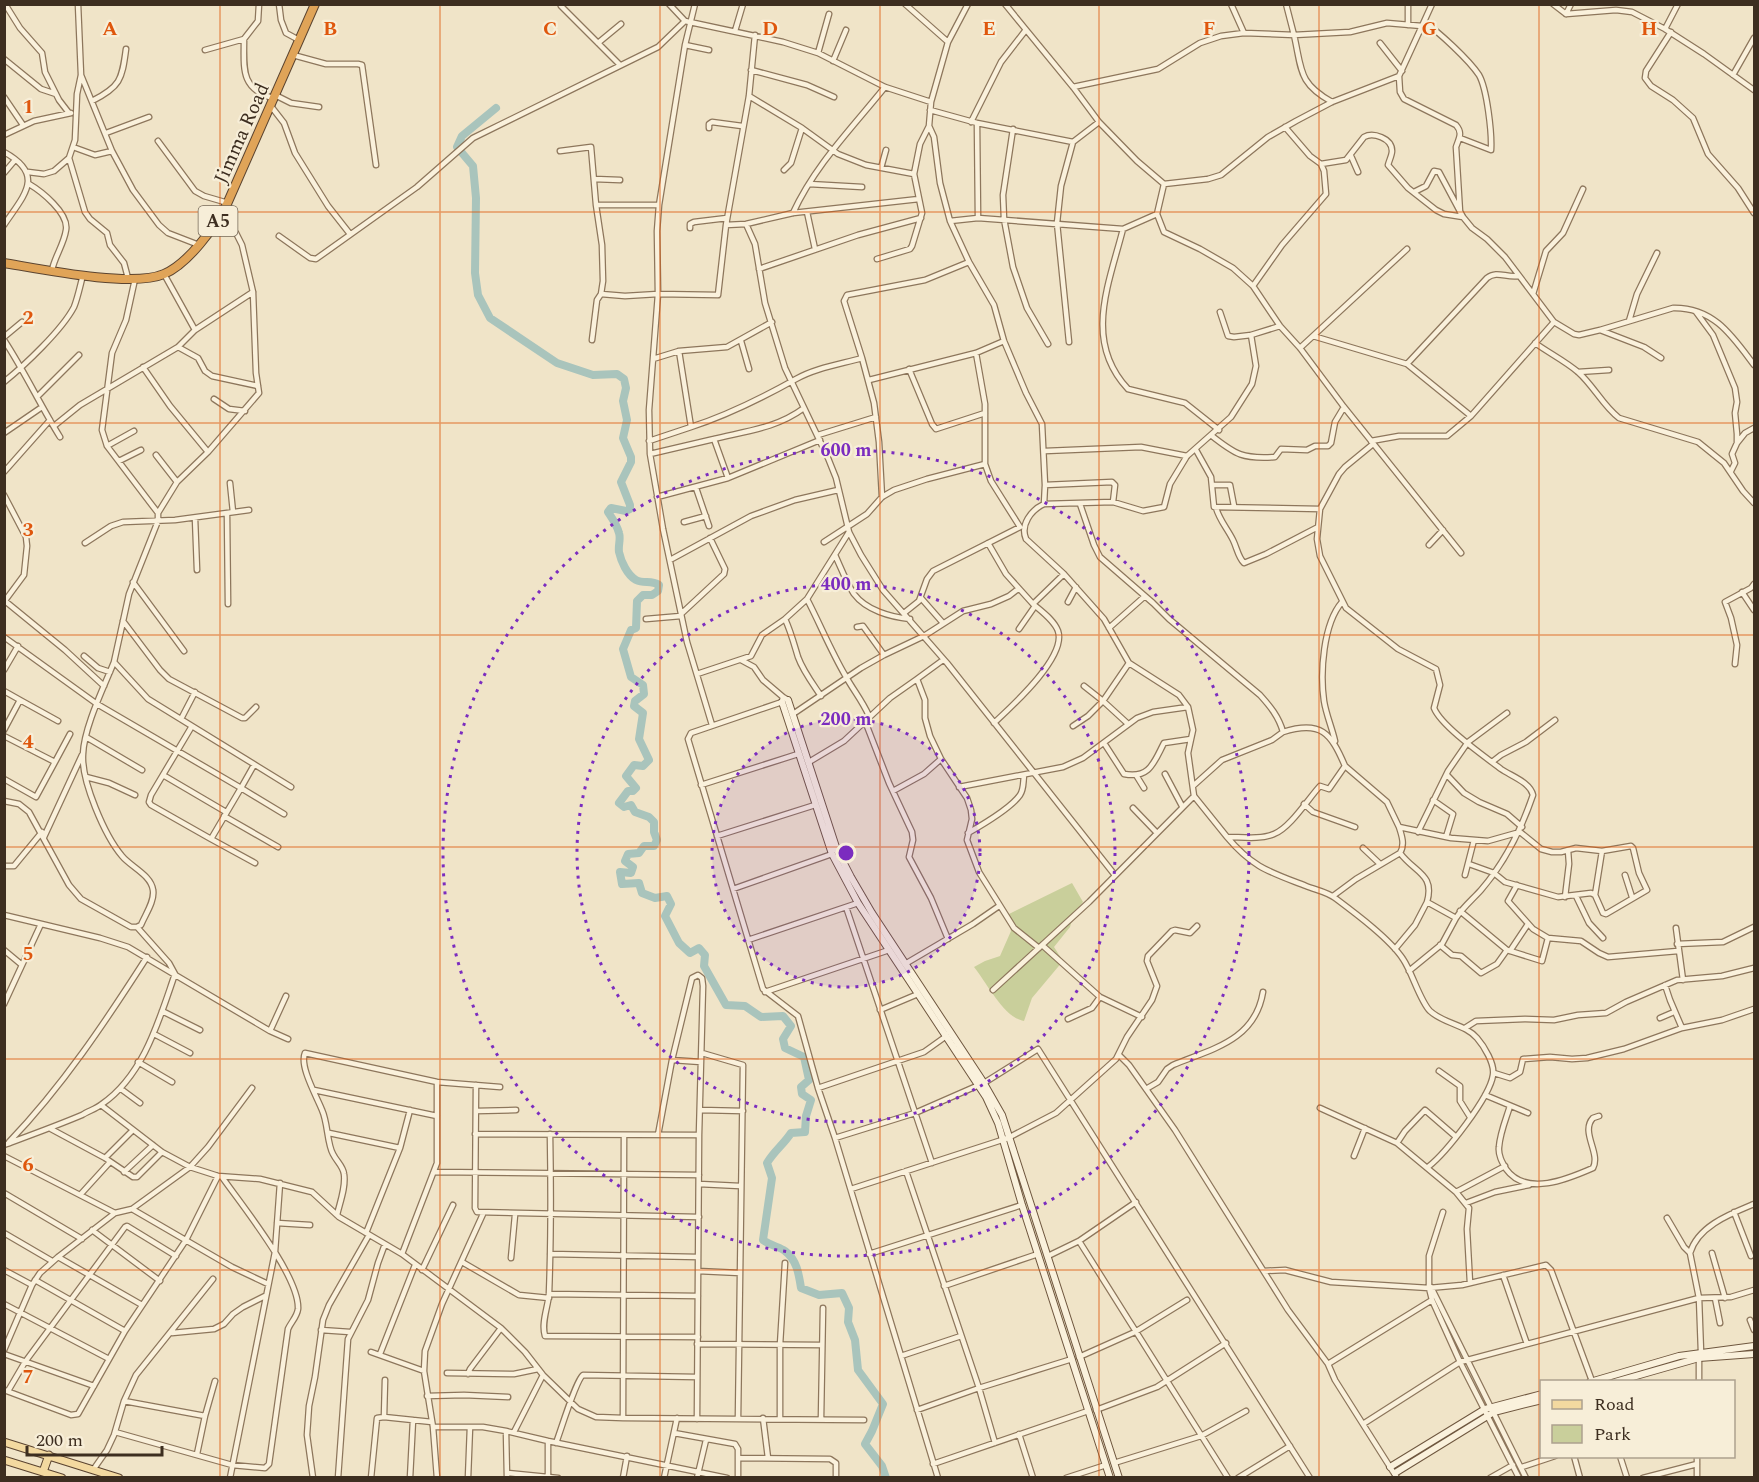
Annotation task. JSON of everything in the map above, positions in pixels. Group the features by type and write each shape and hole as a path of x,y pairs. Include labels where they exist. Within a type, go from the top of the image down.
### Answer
{"highway":[{"name":"Jimma Road","path":"4,263 83,275 132,279 164,274 199,245 228,203 315,4"}],"main road":[{"path":"4,1442 119,1478"},
{"path":"39,1473 49,1455"},
{"path":"4,1460 39,1473 62,1478"}],"street":[{"path":"5,4 20,28 42,53 45,72 69,113"},
{"path":"205,50 244,39 256,27 259,4"},
{"path":"279,4 281,20 286,33 299,40"},
{"path":"669,4 687,22 755,35 818,53 885,87 931,102"},
{"path":"695,4 687,22 659,205 657,294 649,410 650,454 681,615 712,725"},
{"path":"735,31 743,4"},
{"path":"905,4 948,42"},
{"path":"877,260 911,248 922,213 914,174 920,144 929,126 931,102 948,42 968,4"},
{"path":"1005,4 1099,122 1137,161 1164,184 1208,179 1221,175 1256,146 1285,127 1332,102 1400,74"},
{"path":"1231,4 1244,33"},
{"path":"1286,4 1304,79 1312,91 1332,102"},
{"path":"1408,4 1408,25"},
{"path":"1432,4 1400,74 1400,92 1404,99 1456,125 1460,130 1460,138 1456,147 1460,212"},
{"path":"1553,4 1566,14 1629,8 1671,32 1755,90"},
{"path":"1566,14 1571,4"},
{"path":"1665,29 1678,4"},
{"path":"4,152 28,172 49,173 69,158 75,140 77,94 81,75 76,6"},
{"path":"561,6 620,65"},
{"path":"818,53 829,14"},
{"path":"279,236 313,260 399,201 473,138 658,47 687,22"},
{"path":"1073,87 1158,69 1200,43 1221,36 1244,33 1294,35 1350,32 1387,23 1423,24 1437,31 1470,65 1479,76 1483,88 1490,128 1491,150 1460,138"},
{"path":"598,43 621,24"},
{"path":"833,61 846,30"},
{"path":"978,218 974,122 1001,62 1025,31"},
{"path":"1671,32 1646,71 1645,78 1693,118 1708,154 1738,188 1755,213"},
{"path":"601,294 718,295 726,225 748,96 755,35"},
{"path":"1733,75 1755,38"},
{"path":"244,39 245,68 252,89 273,99 319,107"},
{"path":"1380,43 1400,74"},
{"path":"685,45 710,50"},
{"path":"92,101 111,91 118,83 123,73 126,49"},
{"path":"293,55 326,64 362,65 376,165"},
{"path":"4,59 41,89 56,94"},
{"path":"751,70 807,85 834,97"},
{"path":"81,75 112,151 133,190 159,225 173,236 199,245"},
{"path":"793,213 809,184 832,151 885,87"},
{"path":"748,96 802,129 832,151 866,165 914,174"},
{"path":"4,97 23,125"},
{"path":"273,99 295,153 328,206 350,234"},
{"path":"930,110 974,122 1073,142"},
{"path":"4,135 23,125 77,112"},
{"path":"106,133 150,117"},
{"path":"709,128 711,123 716,122 742,126"},
{"path":"1070,342 1057,223 1061,186 1073,142 1099,122"},
{"path":"929,126 934,137 940,183 950,221 969,262 994,305 1004,341 1042,424 1045,451 1044,504"},
{"path":"1253,286 1282,245 1326,194 1321,164 1310,156 1285,127"},
{"path":"784,170 791,163 802,129"},
{"path":"1013,129 1003,195 1004,219 1012,267 1027,308 1048,344"},
{"path":"1321,164 1342,162 1351,156 1364,137 1372,134 1387,142 1392,150 1388,167 1414,192 1442,213 1463,217"},
{"path":"158,141 195,191 228,203"},
{"path":"73,147 95,155 112,151"},
{"path":"560,151 591,147 602,245 603,281 601,294 597,300 592,340"},
{"path":"881,168 886,150"},
{"path":"1351,156 1358,172"},
{"path":"69,158 85,212 107,233 111,248 124,263 132,279 126,320 112,353 102,430 107,446 158,513"},
{"path":"4,173 15,160"},
{"path":"1414,192 1426,186 1433,172 1437,171 1446,182 1460,212 1472,228 1505,257 1554,322 1574,334 1580,335 1673,308 1682,308 1720,323 1755,365"},
{"path":"4,225 28,184 28,172"},
{"path":"594,179 620,180"},
{"path":"28,184 44,193 64,218 66,225 52,270"},
{"path":"809,184 862,187"},
{"path":"1164,184 1156,214 1164,232 1233,268 1253,286 1280,326 1300,348 1344,407 1461,553"},
{"path":"1533,294 1546,251 1563,233 1583,189"},
{"path":"726,225 746,224 793,213 919,199"},
{"path":"596,205 659,205"},
{"path":"807,212 815,249"},
{"path":"950,221 978,218 1004,219 1123,229 1156,214"},
{"path":"690,228 690,224 694,222 727,218"},
{"path":"759,269 815,249 921,218"},
{"path":"4,866 14,866 43,835 82,755 97,704 114,662 133,582 158,521 158,513 177,482 208,452 258,396 253,292 240,239 219,219"},
{"path":"746,224 755,244 765,303 786,368 832,468 848,530 883,590 924,636 1114,874"},
{"path":"1123,229 1102,318 1101,330 1107,356 1128,389 1185,403 1218,430"},
{"path":"1300,348 1407,249"},
{"path":"1629,321 1636,294 1657,253"},
{"path":"882,497 876,417 869,380 844,301 847,295 925,280 969,262"},
{"path":"164,274 195,330"},
{"path":"1407,364 1487,278 1496,274 1518,276"},
{"path":"4,382 22,368 71,312 83,275"},
{"path":"54,426 80,405 178,347 195,330 253,292"},
{"path":"1220,312 1228,336 1251,334 1280,326"},
{"path":"1696,312 1713,335 1735,388 1737,443"},
{"path":"22,322 4,339 60,437"},
{"path":"652,359 679,351 727,348 772,322"},
{"path":"1409,971 1440,945 1460,911 1494,873 1521,830 1533,791 1449,728 1435,711 1434,704 1440,685 1436,669 1398,649 1346,608 1320,556 1318,527 1320,509 1334,481 1345,467 1372,442 1399,436 1447,436 1472,416 1554,322"},
{"path":"1600,330 1644,347 1662,358"},
{"path":"904,613 921,598 927,579 933,571 1022,527 1044,504 1113,502 1137,511 1164,507 1170,484 1187,456 1218,430 1243,400 1252,384 1256,366 1251,334"},
{"path":"1313,336 1407,364 1472,416"},
{"path":"741,341 749,369"},
{"path":"869,380 976,353 1004,341"},
{"path":"1535,343 1578,372 1612,413 1619,418 1693,439 1724,463 1755,503"},
{"path":"178,347 198,358 205,371 212,376 258,386"},
{"path":"679,351 691,427"},
{"path":"976,353 985,412 986,464 991,481 1022,527 1026,539 1064,574 1104,620 1129,663 1179,695 1188,707 1193,730 1188,753 1194,796 1242,855 1258,866 1333,896 1395,949 1404,960 1429,1010 1438,1017 1465,1028 1478,1039 1494,1072 1485,1095 1470,1117 1428,1167"},
{"path":"37,397 79,355"},
{"path":"650,441 729,413 814,372 862,358"},
{"path":"143,367 170,406 208,452"},
{"path":"909,369 936,429 939,430 985,412"},
{"path":"1578,372 1610,370"},
{"path":"214,399 229,409 245,411"},
{"path":"4,433 42,406"},
{"path":"1212,436 1233,453 1258,458 1275,457 1281,449 1307,450 1315,446 1327,446 1331,443 1335,422 1344,407"},
{"path":"650,454 771,426 804,408"},
{"path":"657,497 728,478 819,437 876,417"},
{"path":"4,472 50,420"},
{"path":"1731,471 1735,463 1732,454 1737,443 1745,433 1755,428"},
{"path":"107,446 134,431"},
{"path":"714,439 728,478"},
{"path":"1045,451 1141,447 1187,456"},
{"path":"118,461 141,450"},
{"path":"1196,450 1213,484 1213,504 1244,563 1318,527"},
{"path":"156,455 177,482"},
{"path":"824,542 848,530 882,497 907,485 986,464"},
{"path":"1045,485 1112,482 1115,485 1113,502"},
{"path":"228,604 230,483"},
{"path":"1213,484 1230,485 1234,506"},
{"path":"696,488 709,526"},
{"path":"670,561 751,516 838,490"},
{"path":"4,495 26,537 27,546 24,575 5,601 65,650 104,686"},
{"path":"1080,504 1100,557 1169,619 1260,694 1271,707 1283,732"},
{"path":"1216,508 1234,506 1320,509"},
{"path":"85,543 117,524 195,518 249,510"},
{"path":"684,522 706,516"},
{"path":"195,518 197,570"},
{"path":"697,674 752,655 762,635 786,619 807,599 848,530"},
{"path":"1429,545 1443,530"},
{"path":"646,619 681,615 724,574 724,569 710,538"},
{"path":"988,543 1006,574 1018,589 1058,630 1058,643 1052,657 1038,677 994,723"},
{"path":"835,555 854,593 863,603 888,614 910,619"},
{"path":"1019,629 1034,605 1064,574"},
{"path":"133,582 184,651"},
{"path":"1735,664 1737,645 1725,602 1755,584"},
{"path":"1068,602 1076,587"},
{"path":"793,714 846,678 884,655 924,636 963,611 991,604 1018,589"},
{"path":"1742,592 1755,610"},
{"path":"1109,628 1145,596"},
{"path":"921,598 943,623"},
{"path":"807,599 846,678 858,693 869,716"},
{"path":"1333,896 1403,849 1399,827 1387,802 1345,766 1324,702 1324,658 1333,616 1342,602"},
{"path":"786,619 794,637 803,670 821,696"},
{"path":"123,621 165,675 242,718 245,718 256,707"},
{"path":"857,627 864,626 884,655"},
{"path":"4,637 97,704 284,814"},
{"path":"4,670 18,646"},
{"path":"84,656 98,668 110,672"},
{"path":"740,660 754,667 762,680 784,700 793,714 809,762 832,854 858,903 889,950 912,978 1002,1115 1005,1138 1022,1205 1038,1254 1079,1357 1119,1478"},
{"path":"809,762 844,741 900,689 943,660"},
{"path":"114,662 148,699 291,787"},
{"path":"1073,726 1088,716 1103,701 1129,663"},
{"path":"917,679 925,700 927,728 941,759 967,798 971,810 972,819 967,840 979,872 999,906 1018,933 1040,946 1100,997 1142,1017"},
{"path":"1084,686 1127,723"},
{"path":"4,691 58,721"},
{"path":"181,719 195,692"},
{"path":"4,730 20,700"},
{"path":"784,700 712,725 688,736 765,992 798,1016 938,1478"},
{"path":"784,700 798,754 815,805 830,839 906,964 918,994 945,1037 981,1084"},
{"path":"959,787 1063,767 1083,758 1127,723 1153,712 1188,707"},
{"path":"1418,832 1433,800 1468,742 1507,713"},
{"path":"1492,762 1501,754 1526,742 1555,720"},
{"path":"865,721 912,832 913,840 909,857 931,898 948,939"},
{"path":"192,726 149,799 151,804 255,863"},
{"path":"1192,787 1222,760 1272,740 1283,732 1311,727 1325,734 1336,744"},
{"path":"4,779 36,796 70,734"},
{"path":"4,736 55,762"},
{"path":"86,737 142,770"},
{"path":"1104,743 1124,774 1136,775 1143,774 1155,763 1164,743 1191,740"},
{"path":"701,785 798,754"},
{"path":"4,801 19,804 29,812 69,885 81,898 130,927 141,925 153,895 153,889 146,878 123,857 109,838 86,777 82,755"},
{"path":"893,790 924,774 941,759"},
{"path":"211,839 254,765"},
{"path":"1227,837 1259,837 1274,834 1285,827 1320,786 1329,789 1345,766"},
{"path":"1165,774 1182,806"},
{"path":"163,775 278,847"},
{"path":"1136,775 1144,788"},
{"path":"1447,775 1464,793 1507,814 1521,830 1547,851 1561,852 1576,848 1602,851 1628,846 1633,848 1639,873 1647,889 1606,914 1603,913 1595,895 1602,851"},
{"path":"968,833 988,822 1018,797 1023,788 1024,776"},
{"path":"86,777 109,783 135,795"},
{"path":"993,990 1089,902 1114,874 1194,796"},
{"path":"1433,800 1453,814 1446,837"},
{"path":"1304,804 1313,812 1355,827"},
{"path":"717,836 815,805"},
{"path":"1133,808 1157,833"},
{"path":"1399,827 1446,837 1488,841 1521,830"},
{"path":"1465,875 1474,840"},
{"path":"1363,848 1380,864"},
{"path":"1565,897 1569,864 1568,850"},
{"path":"1395,949 1415,925 1431,889 1429,882 1400,853"},
{"path":"733,889 832,854"},
{"path":"1469,864 1494,873 1504,882 1558,897 1576,897 1591,893 1595,895"},
{"path":"1624,874 1632,897"},
{"path":"1517,885 1508,901 1528,924 1548,938 1581,941 1608,957 1678,951"},
{"path":"1576,897 1589,923 1603,938"},
{"path":"1427,902 1456,918"},
{"path":"748,940 858,903"},
{"path":"906,964 999,906"},
{"path":"846,907 932,1163"},
{"path":"1460,911 1509,950 1542,961 1548,938"},
{"path":"4,915 114,941 147,957 270,1031 288,1039"},
{"path":"4,1004 41,924"},
{"path":"1440,945 1452,955 1461,956 1481,973 1497,964 1528,924"},
{"path":"851,1189 1005,1138 1056,1113 1119,1056 1127,1037 1142,1017 1157,990 1156,981 1147,961 1148,956 1172,931 1190,933 1197,926"},
{"path":"6,1144 51,1129 101,1105 121,1089 138,1062 154,1034 175,974 169,963 137,927"},
{"path":"1677,944 1723,942 1755,927"},
{"path":"1676,928 1683,980"},
{"path":"4,950 22,965"},
{"path":"765,992 889,950"},
{"path":"6,1144 31,1119 114,1008 147,957"},
{"path":"1465,1028 1476,1021 1554,1020 1606,1013 1665,984 1722,976 1755,968"},
{"path":"658,1135 672,1060 692,978 695,975 702,978 703,986 699,1136 697,1419"},
{"path":"1665,984 1682,1029"},
{"path":"1146,1089 1158,1083 1167,1069 1173,1065 1204,1054 1229,1041 1245,1029 1260,1010 1263,992"},
{"path":"880,1010 918,994"},
{"path":"270,1031 286,996"},
{"path":"1068,1019 1092,1008 1100,997"},
{"path":"1494,1072 1510,1078 1520,1072 1524,1058 1587,1058 1755,1010"},
{"path":"162,1011 200,1030"},
{"path":"1660,1018 1674,1012"},
{"path":"154,1034 190,1053"},
{"path":"818,1088 924,1052 945,1037"},
{"path":"835,1138 915,1113 981,1084 1038,1049 1310,1478"},
{"path":"337,1215 343,1190 344,1172 330,1147 324,1113 308,1078 303,1058 305,1053 437,1082 500,1087"},
{"path":"702,1053 743,1065 738,1419"},
{"path":"1119,1056 1129,1065 1218,1195 1295,1320 1328,1364 1335,1380 1396,1475 1489,1411 1540,1401"},
{"path":"672,1060 701,1062"},
{"path":"138,1062 172,1082"},
{"path":"1439,1071 1460,1086 1460,1101 1470,1117"},
{"path":"402,1254 434,1172 437,1154 437,1082"},
{"path":"476,1085 476,1211 483,1214 515,1215 699,1217"},
{"path":"93,1386 25,1362 4,1352 34,1283 52,1261 92,1230 115,1213 132,1209 190,1167 208,1147 252,1088"},
{"path":"121,1089 140,1103"},
{"path":"314,1090 437,1116"},
{"path":"1485,1095 1528,1113"},
{"path":"101,1105 162,1152 190,1167 220,1177 260,1179 312,1192 337,1215 402,1254 501,1328 543,1375 587,1414 623,1418 864,1419"},
{"path":"1510,1106 1499,1149 1505,1166 1516,1178 1533,1184"},
{"path":"1320,1108 1397,1143 1428,1167 1466,1203 1469,1208 1467,1229 1470,1283"},
{"path":"313,1478 307,1435 309,1406 321,1330 329,1305 368,1234 400,1148 410,1110"},
{"path":"476,1111 516,1110"},
{"path":"700,1110 743,1111"},
{"path":"1397,1143 1425,1110 1455,1136"},
{"path":"1466,1203 1495,1192 1561,1180 1593,1168 1595,1162 1588,1126 1593,1118 1599,1116"},
{"path":"1354,1156 1365,1128"},
{"path":"51,1129 108,1160 133,1177 137,1177 162,1152"},
{"path":"80,1195 132,1131"},
{"path":"329,1133 400,1148"},
{"path":"475,1134 699,1136"},
{"path":"550,1134 549,1296 543,1330 545,1336 698,1337"},
{"path":"623,1418 624,1135"},
{"path":"1005,1138 1048,1257 1053,1288 1072,1359 1110,1478"},
{"path":"124,1172 153,1145"},
{"path":"4,1156 115,1213"},
{"path":"1456,1192 1505,1166"},
{"path":"906,1171 979,1388 995,1443"},
{"path":"434,1172 699,1175"},
{"path":"176,1256 128,1226 89,1274 6,1391 71,1415 78,1414 125,1331 160,1281 176,1256 186,1240 220,1177"},
{"path":"115,1432 232,1465 265,1468 269,1464 288,1329 298,1312 298,1304 281,1260 220,1177"},
{"path":"230,1478 275,1252 280,1184"},
{"path":"699,1184 740,1186"},
{"path":"4,1193 82,1239"},
{"path":"1048,1257 1079,1241 1136,1202"},
{"path":"1690,1253 1701,1233 1734,1212 1755,1204"},
{"path":"422,1270 453,1205"},
{"path":"869,1254 1022,1205"},
{"path":"132,1209 232,1267 268,1284"},
{"path":"1443,1212 1430,1256 1430,1287 1460,1362 1513,1451 1526,1478"},
{"path":"1734,1212 1751,1256"},
{"path":"437,1478 433,1424 424,1371 425,1351 442,1304 483,1214"},
{"path":"511,1258 515,1215"},
{"path":"1667,1218 1690,1253 1699,1298 1699,1380"},
{"path":"277,1223 310,1225"},
{"path":"92,1230 160,1281"},
{"path":"4,1233 52,1261"},
{"path":"1079,1241 1228,1478"},
{"path":"338,1478 348,1339 368,1300 378,1263 386,1244"},
{"path":"1712,1253 1725,1298"},
{"path":"550,1254 698,1257"},
{"path":"944,1286 1038,1254"},
{"path":"58,1257 142,1305"},
{"path":"462,1262 519,1295 698,1296"},
{"path":"780,1419 780,1345 785,1263"},
{"path":"380,1354 415,1265"},
{"path":"1264,1271 1285,1270 1323,1281 1430,1287 1470,1283 1542,1265 1549,1268 1575,1332 1591,1380"},
{"path":"4,1270 70,1301 125,1331"},
{"path":"698,1271 740,1273"},
{"path":"1503,1275 1527,1344"},
{"path":"93,1470 107,1450 124,1401 136,1375 155,1350 172,1333 213,1279"},
{"path":"1363,1424 1460,1362 1699,1298 1725,1298 1755,1290"},
{"path":"172,1333 214,1329 224,1324 243,1307 265,1296"},
{"path":"1715,1298 1720,1323"},
{"path":"1328,1364 1434,1299"},
{"path":"1434,1299 1467,1360 1519,1478"},
{"path":"1079,1357 1135,1332 1187,1300"},
{"path":"4,1304 108,1359"},
{"path":"820,1419 823,1308"},
{"path":"1750,1320 1755,1330"},
{"path":"468,1374 501,1328"},
{"path":"321,1330 351,1332"},
{"path":"901,1356 961,1336"},
{"path":"1096,1410 1140,1395 1167,1382 1226,1343"},
{"path":"697,1344 822,1345"},
{"path":"1595,1380 1700,1355 1755,1346"},
{"path":"371,1352 424,1371"},
{"path":"1700,1355 1755,1354"},
{"path":"917,1410 1072,1359"},
{"path":"1621,1380 1680,1360"},
{"path":"447,1373 514,1374 538,1369"},
{"path":"514,1432 543,1375"},
{"path":"556,1443 572,1402 577,1380 583,1375 697,1377"},
{"path":"384,1417 385,1380"},
{"path":"197,1454 214,1381"},
{"path":"1390,1467 1489,1411 1540,1395"},
{"path":"427,1396 508,1397"},
{"path":"124,1401 205,1416"},
{"path":"933,1464 1088,1411"},
{"path":"1114,1463 1201,1436 1246,1411"},
{"path":"371,1478 376,1421 377,1418 384,1417 514,1432 556,1443 666,1465 698,1475 727,1478"},
{"path":"664,1478 677,1418"},
{"path":"763,1418 768,1458"},
{"path":"410,1478 413,1420"},
{"path":"468,1478 470,1427"},
{"path":"506,1431 507,1475 558,1478"},
{"path":"674,1433 735,1444 738,1449 738,1478"},
{"path":"1019,1434 1033,1478"},
{"path":"698,1475 706,1440"},
{"path":"548,1441 548,1477"},
{"path":"1238,1478 1290,1446"},
{"path":"1101,1450 1109,1447"},
{"path":"1507,1454 1513,1451"},
{"path":"623,1478 627,1456"},
{"path":"738,1458 830,1459 836,1463 836,1477 841,1478"},
{"path":"1522,1467 1549,1458"},
{"path":"1575,1458 1580,1478"},
{"path":"1621,1458 1628,1478"},
{"path":"1697,1458 1697,1478"},
{"path":"1643,1478 1697,1464"},
{"path":"1066,1478 1106,1465"},
{"path":"1490,1478 1513,1465"}],"green space":[{"path":"1072,883 1083,902 1074,914 1070,927 1054,947 1063,961 1032,998 1024,1021 1010,1014 1003,1007 974,967 1000,956 1011,931 1007,915"}],"waterway":[{"path":"496,108 462,136 457,147 473,166 476,198 475,273 478,295 490,318 557,363 593,375 617,374 624,379 626,388 623,401 627,420 623,438 631,462 621,482 630,509 626,511 611,508 608,512 618,530 619,552 627,571 636,580 659,585 658,591 652,595 643,595 637,601 636,628 631,630 623,649 631,677 643,685 644,694 635,701 634,706 643,713 639,739 649,760 643,766 634,765 626,776 636,788 628,791 619,803 624,807 631,805 635,812 649,817 654,822 657,840 654,846 644,846 639,853 628,854 625,861 633,867 631,873 620,872 622,884 639,883 642,893 655,898 667,896 671,904 665,916 679,943 690,953 699,948 705,955 704,966 726,1005 745,1006 761,1017 783,1016 791,1026 783,1039 785,1048 804,1057 809,1080 801,1087 802,1094 811,1100 806,1116 805,1132 791,1133 767,1163 772,1178 763,1240 789,1255 797,1268 801,1288 819,1295 842,1293 849,1308 848,1322 855,1340 858,1370 883,1404 865,1444 882,1466 886,1478"}]}
